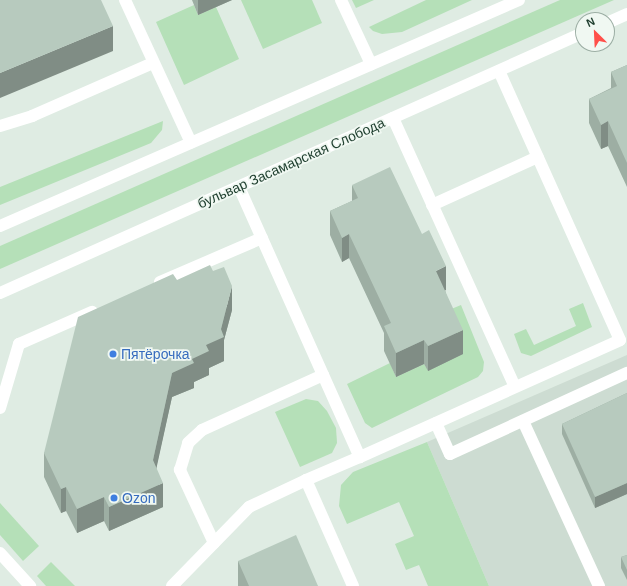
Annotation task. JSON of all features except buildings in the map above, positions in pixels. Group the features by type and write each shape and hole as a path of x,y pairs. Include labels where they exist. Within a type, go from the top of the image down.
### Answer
{"street":[{"path":"125,0 191,144"},
{"path":"341,0 371,64"},
{"path":"0,226 519,0"},
{"path":"615,19 627,14"},
{"name":"бульвар Засамарская Слобода","path":"0,293 575,37"},
{"path":"0,126 32,116 153,62"},
{"path":"172,586 249,507 306,480 623,339 499,71"},
{"path":"393,118 515,387"},
{"path":"432,205 538,157"},
{"path":"239,187 360,457"},
{"path":"147,288 262,238"},
{"path":"0,408 19,344 104,307"},
{"path":"436,423 450,454 627,373"},
{"path":"214,543 180,470 188,443 202,430 323,375"},
{"path":"523,421 599,586"},
{"path":"306,480 353,586"},
{"path":"0,553 30,586"}],"shaded area":[{"path":"627,355 627,586 489,586 427,442"}],"green space":[{"path":"241,0 312,0 322,23 263,49"},
{"path":"352,0 374,0 356,8"},
{"path":"426,0 472,0 402,32 382,34 373,31 369,27"},
{"path":"560,0 614,0 587,12 575,12 575,17 0,269 0,246"},
{"path":"194,5 198,15 216,7 239,59 184,85 156,22"},
{"path":"163,121 162,130 151,143 0,205 0,187"},
{"path":"583,303 592,327 531,356 521,353 514,334 526,329 534,345 576,326 569,309"},
{"path":"461,305 484,362 483,371 478,377 372,428 365,423 347,384 390,363 396,377 424,364 428,370 444,312"},
{"path":"306,399 318,401 327,411 336,428 337,443 332,453 300,467 275,412"},
{"path":"427,442 489,586 428,586 419,565 406,570 395,544 414,536 399,502 347,524 339,506 341,485 353,472"},
{"path":"0,503 39,546 23,561 0,535"},
{"path":"51,562 75,586 46,586 37,576"}],"place":[{"name":"Пятёрочка","path":"113,354"},
{"name":"Ozon","path":"114,498"}]}
